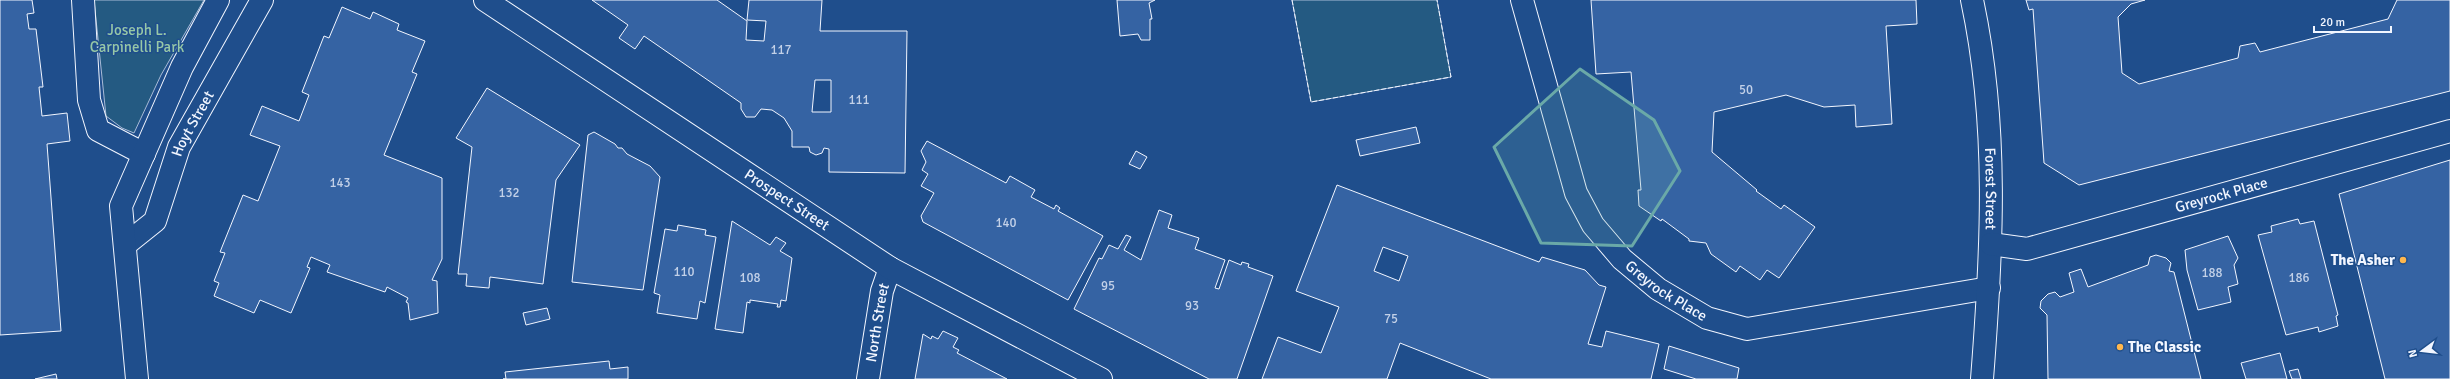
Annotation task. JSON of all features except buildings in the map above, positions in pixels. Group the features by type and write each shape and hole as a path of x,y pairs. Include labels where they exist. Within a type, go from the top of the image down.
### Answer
{"street":[{"path":"84,0 89,100 98,130 144,154"},
{"path":"137,379 121,206 182,67 218,0"},
{"name":"Hoyt Street","path":"125,245 155,221 179,148 262,0"},
{"name":"Prospect Street","path":"485,0 890,268 1101,379"},
{"name":"Greyrock Place","path":"1522,0 1576,193 1593,225 1622,258 1658,289 1707,318 1747,329 1989,288"},
{"name":"Forest Street","path":"1972,0 1984,64 1989,109 1991,244 1982,379"},
{"name":"Greyrock Place","path":"1991,244 2027,249 2042,246 2450,131"},
{"name":"North Street","path":"868,379 882,291 890,268"}],"highlighted area":[{"path":"1580,69 1654,120 1680,171 1632,246 1541,243 1494,147"}],"green space":[{"name":"Joseph L. Carpinelli Park","path":"94,0 204,0 161,75 134,133 122,128 106,116"},
{"path":"1292,0 1437,0 1451,77 1311,102"}],"fence":[{"path":"1292,0 1311,102 1451,77 1437,0"}],"place":[{"name":"The Asher","path":"2403,260"},
{"name":"The Classic","path":"2120,347"}]}
